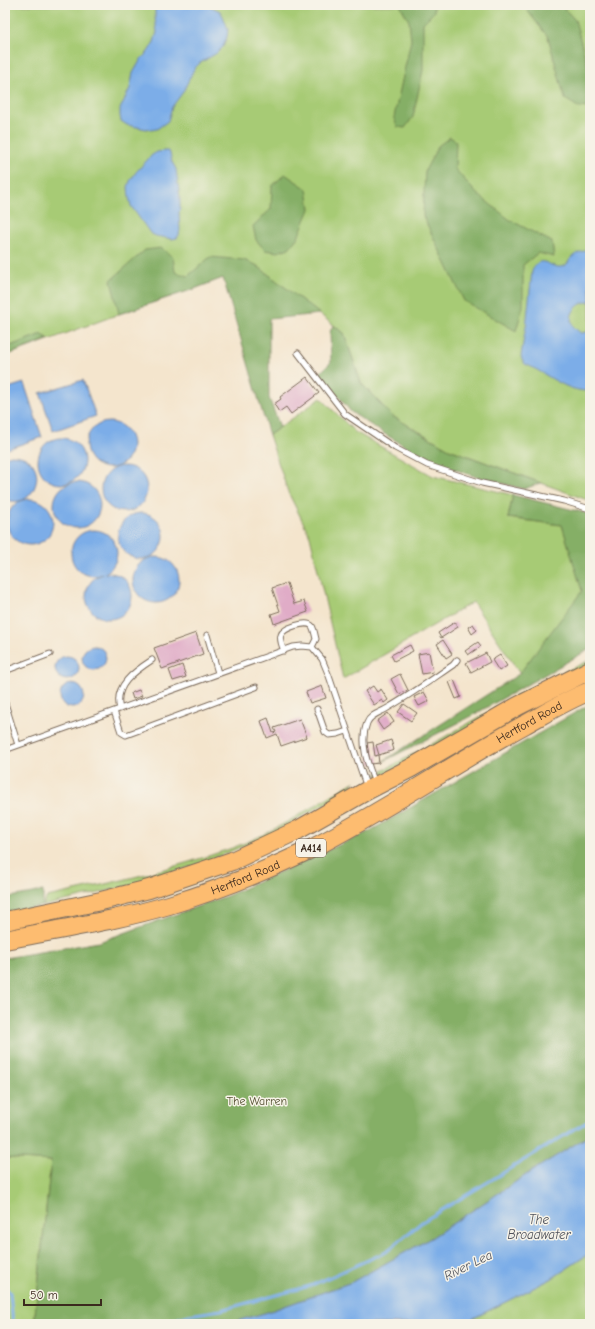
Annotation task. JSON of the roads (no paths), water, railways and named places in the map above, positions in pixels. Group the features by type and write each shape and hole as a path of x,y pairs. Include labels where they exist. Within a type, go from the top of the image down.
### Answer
{"highway":[{"name":"Hertford Road","path":"5,920 101,901 148,889 196,874 232,860 298,830 372,788 411,768 518,706 590,670"},
{"name":"Hertford Road","path":"5,940 114,920 169,905 251,876 307,850 399,800 465,758 505,735 590,691"}],"lane":[{"path":"298,353 345,414 395,448 427,465 482,483 564,501 590,509"},
{"path":"284,651 280,638 281,634 286,629 300,624 309,624 312,626 316,639 312,647"},
{"path":"207,635 218,673"},
{"path":"5,750 293,647 312,647 322,659 347,731 372,788"},
{"path":"5,671 50,654"},
{"path":"152,660 129,678 119,693 117,710 121,732 126,735 256,687"},
{"path":"372,788 364,744 366,728 370,717 403,699 453,665 457,660"},
{"path":"5,704 18,745"},
{"path":"317,709 326,732 329,735 347,731"}],"water":[{"path":"155,5 208,5 220,11 228,29 223,47 194,69 183,92 172,107 168,121 157,129 151,130 127,125 121,121 120,109 130,88 133,73 141,59 148,52 154,42 157,32"},
{"path":"168,151 170,153 172,162 176,169 180,198 180,230 177,238 172,239 156,236 150,233 131,206 128,187 136,172 152,155 157,152"},
{"path":"584,251 590,251 590,302 582,303 575,308 571,320 573,326 581,333 587,332 590,329 590,391 572,388 556,381 525,364 521,356 526,327 532,271 535,265 538,262 545,262 561,267 567,264 573,256"},
{"path":"83,380 96,416 53,431 40,393"},
{"path":"24,383 42,437 5,450 5,389"},
{"path":"109,422 122,426 128,432 132,445 128,458 122,464 109,468 96,464 90,458 86,445 90,432 96,426"},
{"path":"56,438 66,438 74,442 80,448 84,456 84,466 80,474 74,480 66,484 56,484 48,480 42,474 38,466 38,456 42,448 48,442"},
{"path":"11,455 24,458 33,464 36,473 36,483 32,492 25,498 16,501 5,499 5,457"},
{"path":"124,466 137,470 143,476 147,489 143,502 137,508 124,512 111,508 105,502 101,489 105,476 111,470"},
{"path":"77,482 90,486 96,492 100,505 96,518 90,524 77,528 64,524 58,518 54,505 58,492 64,486"},
{"path":"30,499 43,503 49,509 53,522 49,535 43,541 30,545 17,541 11,535 7,522 11,509 17,503"},
{"path":"141,513 154,517 160,523 164,536 160,549 154,555 141,559 128,555 122,549 118,536 122,523 128,517"},
{"path":"94,530 107,534 113,540 117,553 113,566 107,572 94,576 81,572 75,566 71,553 75,540 81,534"},
{"path":"156,557 169,561 175,567 179,580 175,593 169,599 156,603 143,599 137,593 133,580 137,567 143,561"},
{"path":"109,573 122,577 128,583 132,596 128,609 122,615 109,619 96,615 90,609 86,596 90,583 96,577"},
{"path":"94,646 102,650 106,658 102,666 94,670 86,666 82,658 86,650"},
{"path":"67,656 75,660 79,668 75,676 67,680 59,676 55,668 59,660"},
{"path":"72,684 80,688 84,696 80,704 72,708 64,704 60,696 64,688"},
{"name":"The Broadwater","path":"590,1135 590,1253 551,1279 462,1324 226,1324 268,1312 352,1282 431,1238 532,1171"}],"waterway":[{"path":"161,1324 189,1315 221,1310 310,1286 386,1252 422,1222 590,1120"},
{"path":"5,1287 10,1293 13,1324"}],"park label":[{"name":"The Warren","path":"257,1101"}],"water label":[{"name":"River Lea","path":"468,1265"}]}
